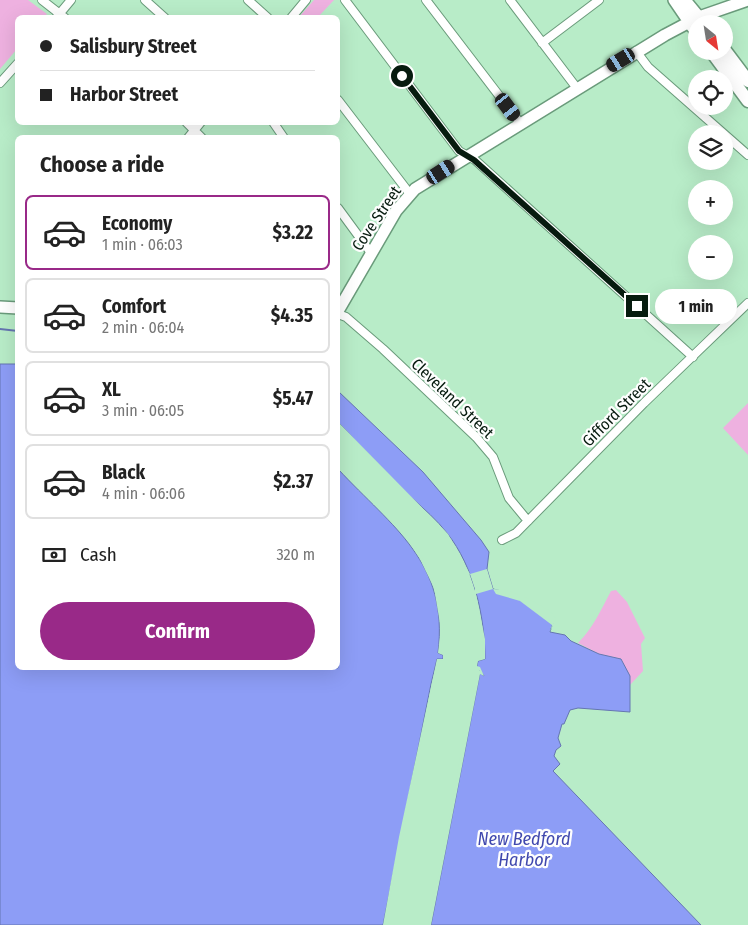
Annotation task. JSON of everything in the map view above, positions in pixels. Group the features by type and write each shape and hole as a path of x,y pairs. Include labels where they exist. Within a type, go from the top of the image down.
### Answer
{"main road":[{"path":"674,0 688,15"},
{"path":"685,0 692,15"},
{"name":"Cove Street","path":"716,15 748,0"},
{"name":"Cove Street","path":"340,309 396,211 410,194 466,156 636,51 688,28"},
{"path":"718,60 748,101"},
{"path":"732,60 748,81"},
{"path":"0,307 15,308"}],"street":[{"path":"42,0 59,15"},
{"path":"61,15 71,0"},
{"path":"145,0 162,15"},
{"path":"248,0 265,15"},
{"path":"294,15 306,0"},
{"path":"345,0 459,151 474,160 554,230 693,357"},
{"path":"426,0 520,123"},
{"path":"510,0 576,88"},
{"path":"542,43 599,0"},
{"path":"636,51 648,67 748,155"},
{"path":"0,83 15,66"},
{"path":"340,103 410,194"},
{"path":"189,125 199,135"},
{"path":"190,135 198,125"},
{"path":"340,211 371,253"},
{"name":"Gifford Street","path":"502,540 516,533 748,303"},
{"name":"Cleveland Street","path":"340,314 383,349 476,437 493,458 509,498 528,521"}],"shaded area":[{"path":"0,0 28,0 47,14 15,15 15,51 0,69"},
{"path":"314,0 334,0 320,15 301,15"},
{"path":"748,403 748,455 723,428"},
{"path":"616,590 627,602 645,638 641,644 643,671 630,685 630,676 621,659 599,654 578,643 592,625 611,591"}],"water":[{"path":"0,364 15,364 15,670 340,670 340,471 397,529 413,549 426,570 435,594 439,621 438,653 443,655 443,659 437,659 431,684 383,925 0,925"},
{"name":"New Bedford Harbor","path":"340,393 423,472 481,540 489,552 487,569 493,589 506,592 554,620 550,632 565,635 571,641 599,654 621,659 630,676 630,712 578,708 570,710 564,724 562,724 558,738 561,746 556,750 554,756 560,764 553,771 701,925 431,925 480,673 484,676 477,666 478,661 485,659 483,626 471,577 456,546 435,519 340,424"}],"pier":[{"path":"340,424 448,534 470,574 468,576 446,536 340,427"},
{"path":"340,469 406,534 422,557 436,587 444,629 441,651 445,654 445,660 439,661 433,685 385,925 383,925 399,837 437,659 443,659 443,655 438,653 441,629 434,588 420,559 405,536"},
{"path":"487,569 493,589 476,594 485,639 485,659 478,661 477,666 480,667 484,676 480,674 431,925 428,925 445,845 461,751 477,673 480,671 475,666 476,659 483,658 481,629 473,597 475,589 470,574"},
{"path":"493,589 507,590 529,599 550,611 556,619 550,632 552,625 520,601 496,594"}],"waterway":[{"path":"0,329 15,331"}],"route":[{"path":"402,76 459,151 474,160 637,306"}]}
